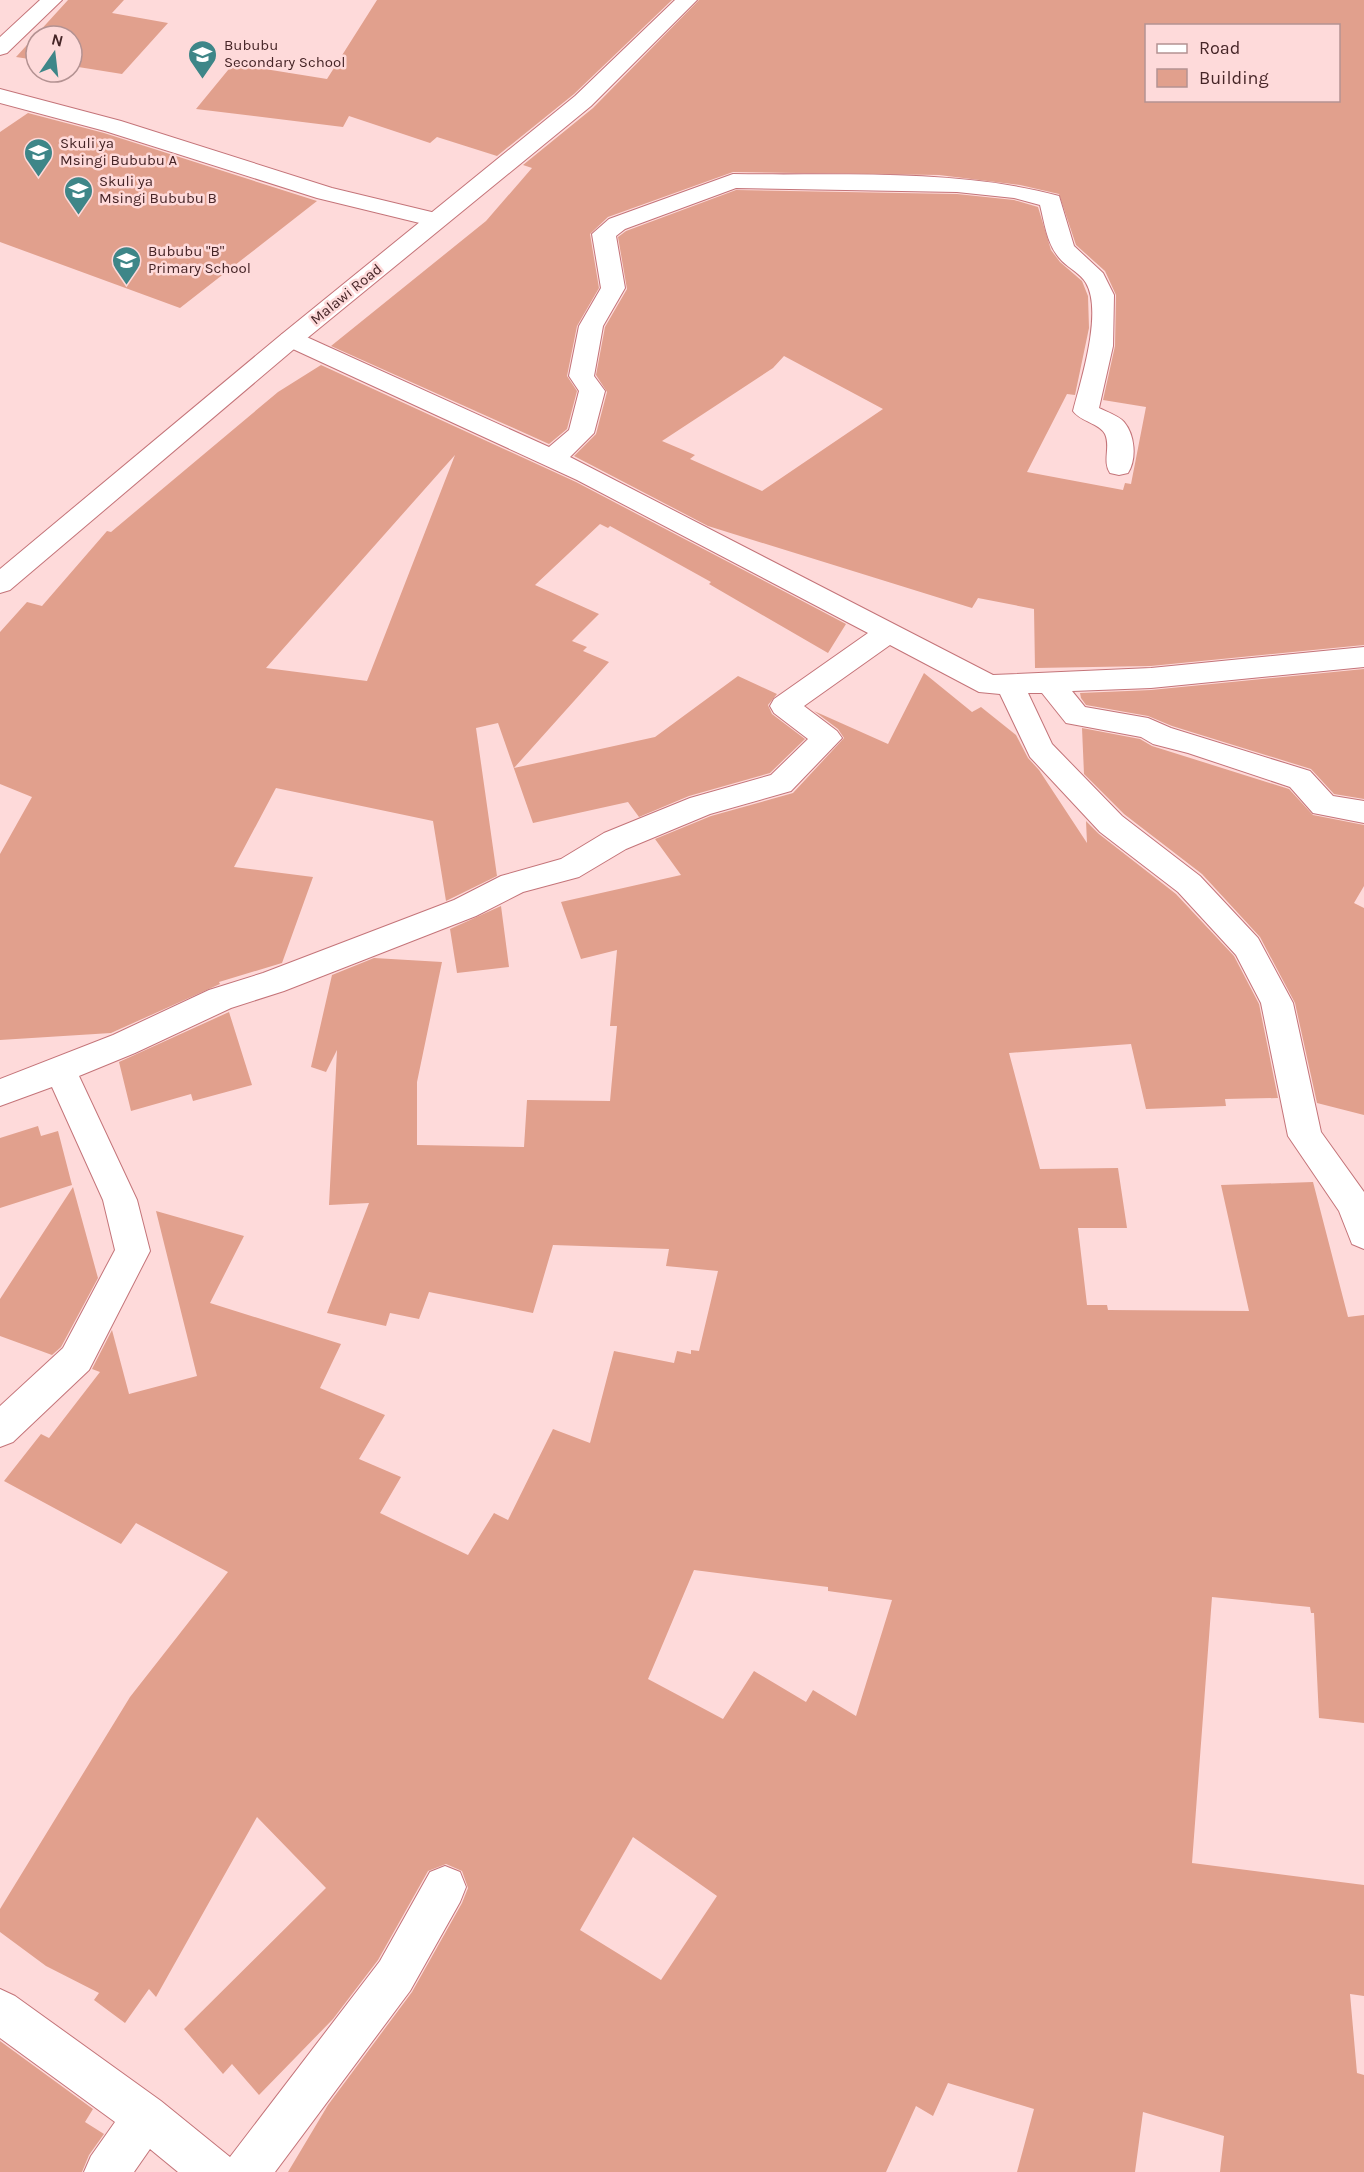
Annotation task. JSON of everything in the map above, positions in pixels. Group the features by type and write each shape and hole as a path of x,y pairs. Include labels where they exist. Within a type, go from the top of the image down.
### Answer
{"street":[{"path":"0,49 14,33 52,0"},
{"name":"Malawi Road","path":"0,584 291,339 584,101 687,0"},
{"path":"0,96 113,126 325,193 436,220"},
{"path":"552,459 581,433 592,391 581,376 591,326 614,288 604,234 617,224 733,182 808,182 895,186 957,185 1015,191 1051,201 1065,250 1083,264 1100,285 1103,315 1101,343 1086,411 1114,426 1121,443 1119,467"},
{"path":"291,339 586,474 988,685 1151,678 1364,657"},
{"path":"0,1093 124,1044 220,999 273,982 454,912 512,884 567,869 615,841 701,806 781,783 827,738 784,706 835,668 889,633"},
{"path":"1009,684 1040,750 1112,824 1189,884 1247,947 1276,1003 1305,1136 1354,1205 1364,1234"},
{"path":"1051,684 1076,716 1148,728 1163,737 1191,743 1300,779 1324,805 1364,812"},
{"path":"0,1430 76,1359 133,1251 120,1200 60,1070"},
{"path":"247,2172 395,1976 445,1887"},
{"path":"0,2011 145,2116 214,2172"},
{"path":"107,2172 145,2116"}],"building":[{"path":"68,0 124,0 112,13 168,23 122,74 84,68 84,24 46,24"},
{"path":"377,0 672,0 574,94 497,156 437,137 430,143 349,116 343,127 196,109 233,64 327,79"},
{"path":"699,0 1364,0 1364,645 1151,666 1035,668 1034,609 978,598 972,608 708,526 574,456 596,434 607,392 596,375 605,327 627,289 618,237 626,231 736,190 957,194 1014,200 1038,207 1051,250 1060,262 1082,281 1088,296 1089,328 1075,395 1067,394 1027,472 1123,490 1125,483 1131,484 1146,407 1103,400 1115,346 1116,295 1105,271 1076,245 1059,194 1020,185 939,175 733,172 608,217 590,234 599,288 577,326 567,376 577,391 567,429 549,444 331,346 486,221 532,168 523,165 593,108","holes":["784,356 883,409 762,491 690,459 695,455 662,441 773,368"]},
{"path":"24,48 24,58 16,57"},
{"path":"28,113 104,133 317,201 180,308 0,242 0,132"},
{"path":"321,365 576,482 846,624 828,653 709,584 711,582 610,526 608,528 600,524 535,585 599,614 572,641 587,647 583,651 609,662 514,768 655,737 738,676 777,694 768,705 772,714 805,739 770,773 689,796 639,817 628,802 533,823 498,723 476,728 497,876 446,901 433,821 276,788 234,867 313,877 282,963 219,982 220,984 111,1033 0,1040 0,854 32,797 0,784 0,632 27,602 42,606 107,531 111,532 278,392","holes":["455,455 367,681 266,668"]},
{"path":"1364,669 1364,799 1334,794 1311,769 1172,726 1148,716 1086,705 1080,693 1151,690"},
{"path":"924,673 972,712 981,707 1016,735 1028,758 1039,770 1087,843 1086,821 1099,834 1176,894 1234,956 1259,1004 1278,1098 1225,1099 1226,1106 1146,1109 1131,1044 1009,1053 1040,1169 1118,1168 1127,1228 1078,1228 1087,1305 1107,1305 1108,1310 1249,1311 1221,1185 1313,1182 1348,1317 1364,1315 1364,1723 1319,1718 1314,1613 1311,1613 1310,1607 1212,1597 1192,1863 1364,1885 1364,1996 1350,1994 1357,2073 1364,2075 1364,2172 1220,2172 1224,2136 1143,2112 1135,2172 1017,2172 1034,2109 948,2083 933,2116 916,2106 886,2172 288,2172 328,2105 412,1992 462,1903 468,1888 462,1871 446,1864 428,1871 378,1960 333,2019 259,2095 232,2064 223,2074 184,2029 326,1888 257,1817 156,1997 149,1989 125,2023 94,2000 99,1993 46,1966 0,1932 0,1909 130,1697 228,1572 136,1523 121,1544 4,1481 41,1434 49,1438 100,1372 92,1369 112,1330 129,1394 197,1376 156,1211 244,1236 210,1303 341,1344 320,1388 385,1415 359,1459 401,1477 380,1513 468,1555 494,1513 508,1520 553,1429 590,1443 614,1351 674,1363 677,1351 691,1354 691,1350 699,1351 718,1271 666,1266 669,1249 553,1245 533,1313 429,1292 419,1319 390,1313 386,1326 327,1313 369,1203 329,1205 337,1050 326,1072 311,1067 332,975 374,958 442,962 417,1082 417,1145 524,1147 527,1100 610,1101 617,1026 610,1026 617,950 581,959 561,902 681,875 655,839 711,816 793,793 844,738 838,729 814,711 888,744","holes":["694,1570 828,1587 828,1591 892,1600 856,1716 813,1690 806,1702 754,1671 723,1719 648,1679","633,1837 717,1896 661,1980 580,1930"]},
{"path":"1082,728 1140,739 1152,746 1289,789 1313,815 1364,825 1364,886 1354,903 1364,908 1364,1115 1317,1103 1295,1003 1260,937 1202,874 1124,814 1084,774"},
{"path":"501,906 509,967 457,973 450,929"},
{"path":"229,1012 252,1085 193,1101 191,1094 131,1111 119,1062"},
{"path":"38,1126 41,1136 58,1131 72,1185 0,1208 0,1138"},
{"path":"73,1187 98,1278 61,1347 52,1355 0,1336 0,1299"},
{"path":"0,2041 93,2109 85,2122 104,2134 89,2155 82,2172 0,2172"}],"place":[{"name":"Bububu Secondary School","path":"203,80"},
{"name":"Skuli ya Msingi Bububu A","path":"39,178"},
{"name":"Skuli ya Msingi Bububu B","path":"78,216"},
{"name":"Bububu \"B\" Primary School","path":"127,286"}]}
